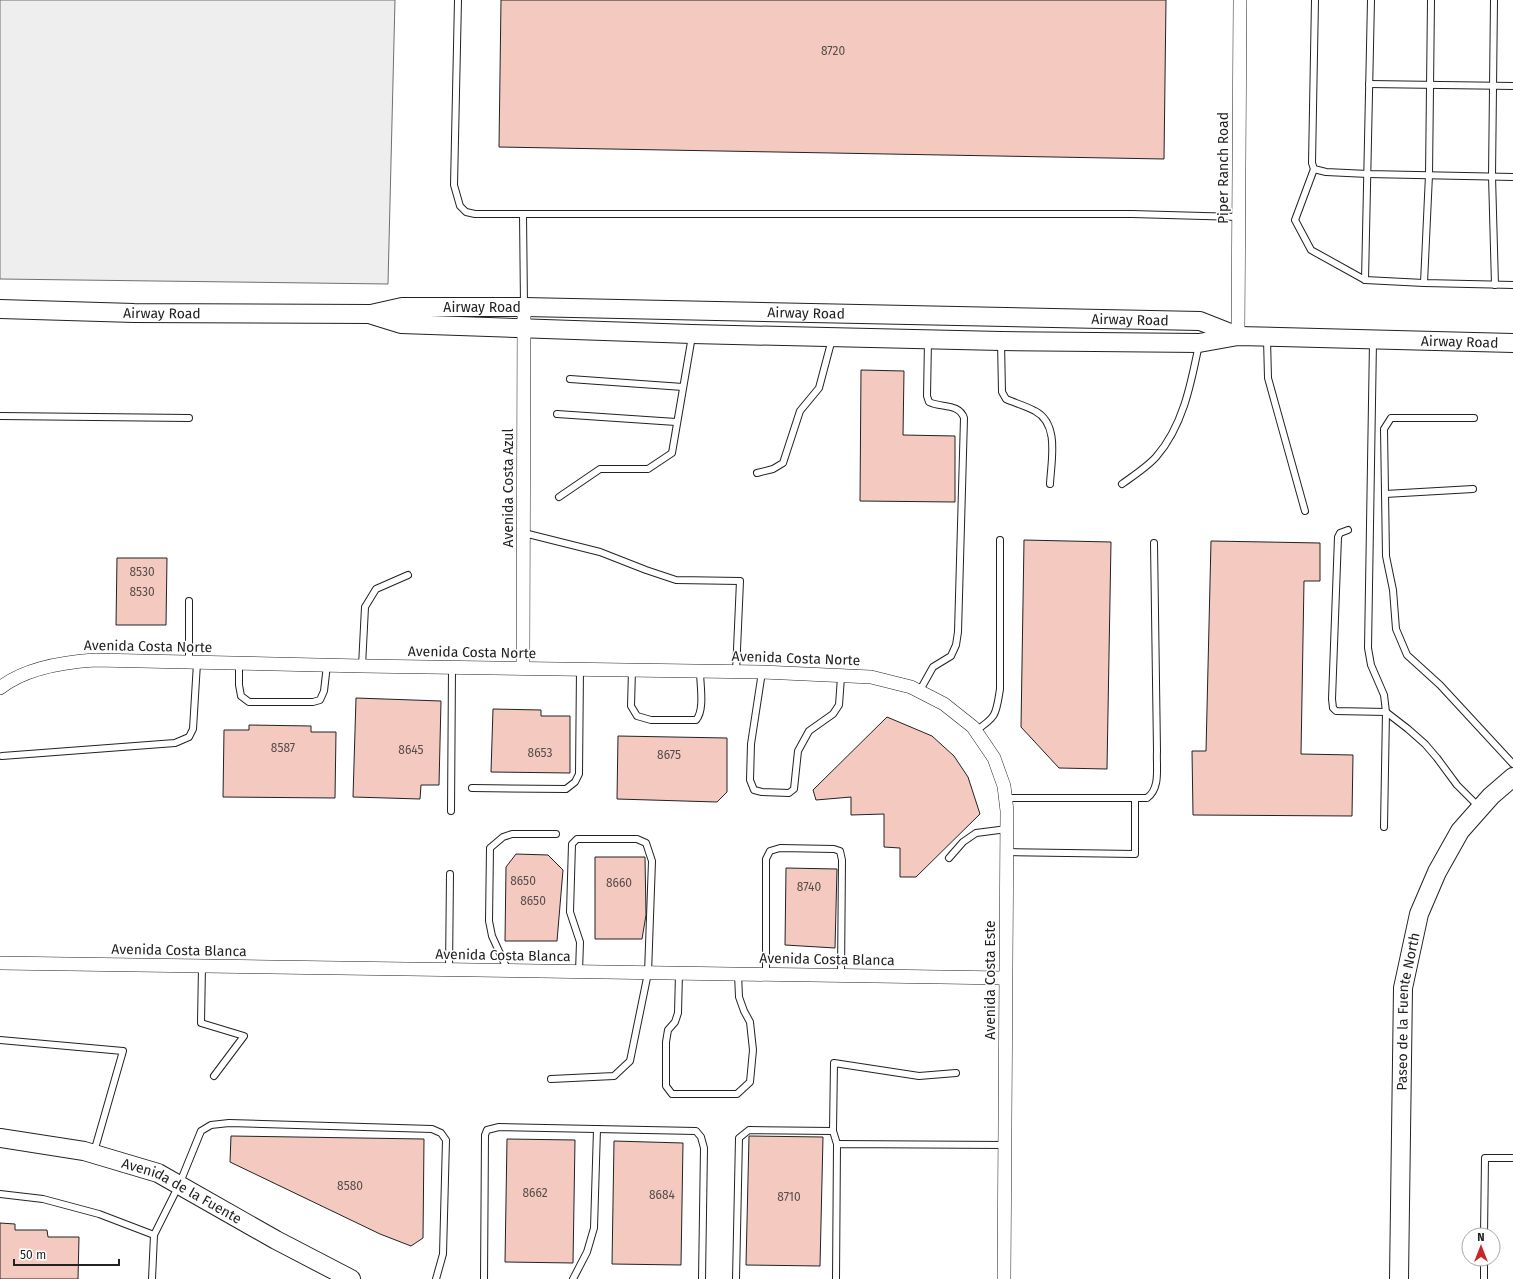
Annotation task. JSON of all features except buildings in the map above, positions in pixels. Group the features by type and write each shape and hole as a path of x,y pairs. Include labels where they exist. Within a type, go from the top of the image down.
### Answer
{"street":[{"name":"Piper Ranch Road","path":"1238,336 1240,0"},
{"name":"Airway Road","path":"0,310 134,313 372,314 402,307 524,307 1200,321 1238,336"},
{"name":"Avenida Costa Azul","path":"523,668 524,307"},
{"name":"Airway Road","path":"372,314 401,324 692,334 1001,341 1200,343 1238,336 1513,343"},
{"name":"Avenida Costa Norte","path":"0,688 29,672 66,662 95,660 452,668 762,672 871,677 911,687 944,704"},
{"name":"Avenida Costa Este","path":"944,704 972,726 994,758 1004,786 1006,798 1007,852 1004,1279"},
{"name":"Paseo de la Fuente North","path":"1399,1279 1402,988 1419,914 1437,872 1460,831 1480,808 1513,777"},
{"name":"Avenida Costa Blanca","path":"0,963 1005,978"},
{"name":"Avenida de la Fuente","path":"0,1138 84,1151 158,1173 276,1240 351,1279"}],"lane":[{"path":"458,0 454,185 460,206 466,212 475,214 1132,214 1239,217"},
{"path":"1315,0 1312,163 1314,169 1295,220 1311,250 1365,280 1513,285"},
{"path":"1365,280 1370,0"},
{"path":"1424,283 1429,175 1431,0"},
{"path":"1494,0 1492,176 1495,285"},
{"path":"1369,84 1513,86"},
{"path":"1314,169 1326,172 1368,174 1513,177"},
{"path":"523,214 524,307"},
{"path":"559,497 600,468 648,469 672,453 692,334"},
{"path":"757,473 783,463 800,411 819,388 832,337"},
{"path":"1266,337 1268,378 1305,511"},
{"path":"919,692 933,667 951,656 956,645 958,632 964,418 958,408 936,406 929,402 927,396 928,339"},
{"path":"1373,339 1368,648 1371,665 1384,695 1386,712 1384,827"},
{"path":"1001,341 1002,392 1006,399 1036,411 1047,421 1052,442 1050,484"},
{"path":"1122,484 1155,458 1176,427 1192,378 1200,343"},
{"path":"570,379 684,387"},
{"path":"556,414 676,422"},
{"path":"0,416 189,418"},
{"path":"1474,418 1391,418 1384,429 1386,556 1393,590 1396,629 1408,655 1440,685 1513,764"},
{"path":"1384,494 1473,489"},
{"path":"1348,530 1340,532 1338,537 1332,699 1333,708 1336,711 1386,712 1425,744 1457,785 1480,808"},
{"path":"524,533 600,552 676,580 740,581 736,672"},
{"path":"976,731 991,721 997,710 1000,689 1000,540"},
{"path":"1006,798 1147,798 1152,794 1156,784 1154,544"},
{"path":"362,666 365,606 376,588 408,574"},
{"path":"2,756 175,743 189,738 193,729 193,662 189,601"},
{"path":"239,664 239,685 241,696 249,702 313,702 320,700 324,692 327,665"},
{"path":"451,811 452,668"},
{"path":"472,788 566,789 575,782 579,774 580,669"},
{"path":"632,670 631,706 637,716 651,720 696,720 699,716 701,707 700,671"},
{"path":"762,672 751,744 750,780 754,790 762,792 789,793 794,789 798,751 809,731 833,714 839,705 841,676"},
{"path":"1007,852 1135,854 1135,798"},
{"path":"949,858 963,842 976,833 1007,829"},
{"path":"508,971 492,936 488,921 490,848 503,837 512,834 556,834"},
{"path":"551,1080 614,1076 630,1061 648,973 652,861 646,843 637,840 577,839 572,844 570,912 580,942 579,972"},
{"path":"766,974 766,859 770,851 780,848 834,849 840,851 842,860 841,975"},
{"path":"449,970 450,874"},
{"path":"202,966 202,1023 244,1036 214,1076"},
{"path":"679,973 678,1013 675,1022 668,1030 666,1042 666,1086 672,1094 737,1094 750,1082 753,1050 750,1022 739,997 738,974"},
{"path":"0,1040 123,1051 93,1154"},
{"path":"836,1279 837,1144 833,1131 834,1063 919,1076 956,1073"},
{"path":"152,1279 154,1235 179,1185 202,1131 211,1125 229,1123 432,1128 441,1133 446,1140 443,1254 436,1279"},
{"path":"484,1279 485,1135 487,1130 499,1127 696,1131 701,1137 704,1148 702,1279"},
{"path":"573,1279 587,1252 594,1228 597,1129"},
{"path":"736,1279 739,1138 750,1130 833,1131"},
{"path":"837,1144 1005,1145"},
{"path":"1484,1227 1485,1158 1513,1158"},
{"path":"0,1194 43,1199 99,1214 154,1235"},
{"path":"1484,1267 1484,1279"}],"shaded area":[{"path":"0,0 395,0 388,284 0,279"}]}
